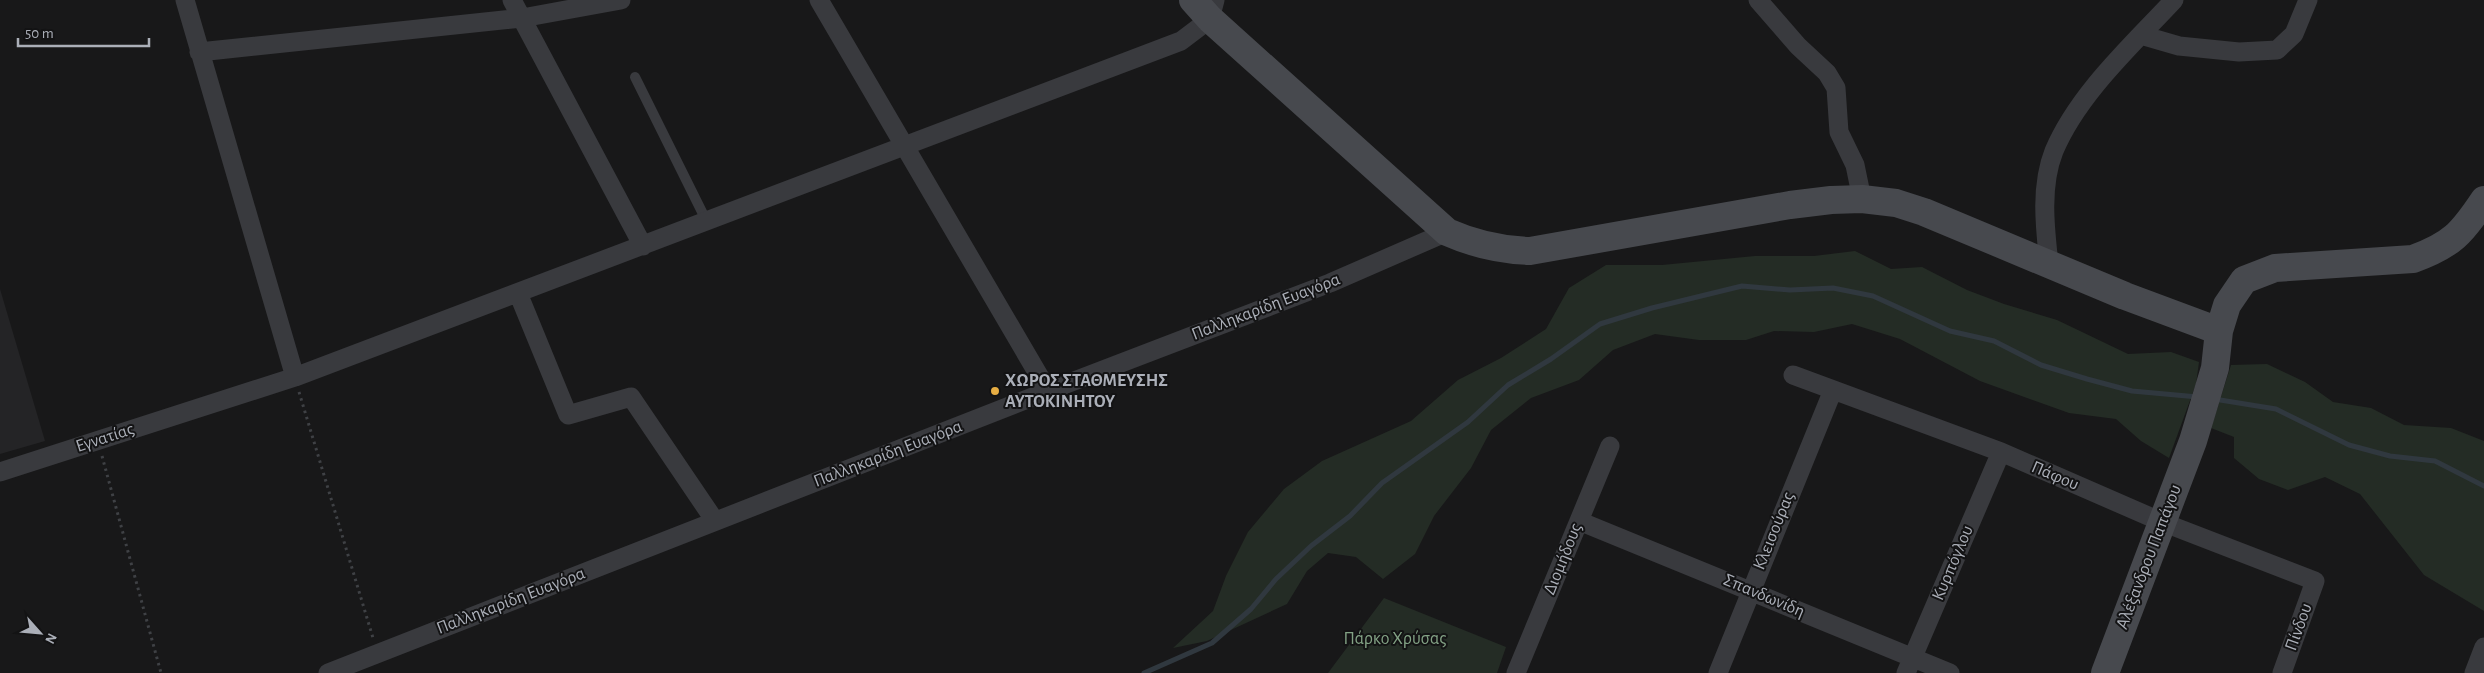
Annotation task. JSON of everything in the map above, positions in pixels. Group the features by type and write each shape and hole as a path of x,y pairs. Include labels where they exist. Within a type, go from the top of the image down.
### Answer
{"street":[{"path":"185,0 294,377"},
{"path":"512,0 643,246"},
{"path":"199,52 522,18 621,0"},
{"path":"818,0 1048,391"},
{"path":"1758,0 1798,46 1827,73 1836,88 1839,132 1855,165 1862,199"},
{"path":"2049,264 2044,219 2047,183 2054,152 2071,118 2084,99 2174,0"},
{"path":"2141,35 2179,46 2238,52 2276,50 2294,34 2308,0"},
{"path":"1206,6 1447,232 1469,242 1495,248 1530,251 1790,205 1862,199 1896,204 1924,212 2219,331"},
{"name":"Εγνατίας","path":"0,472 294,377 1181,41 1206,6"},
{"name":"Αλέξανδρου Παπάγου","path":"2105,673 2193,441 2215,368 2219,331 2227,305 2236,289 2244,280 2254,274 2296,266 2413,259 2433,252 2455,239 2484,200"},
{"name":"Παλληκαρίδη Ευαγόρα","path":"328,673 1048,391 1330,283 1447,232"},
{"path":"518,293 568,415 631,397 715,521"},
{"name":"Πάφου","path":"1794,375 2001,452 2162,522 2315,581"},
{"name":"Κλεισούρας","path":"1718,673 1750,590 1833,390"},
{"name":"Διομήδους","path":"1516,673 1610,446"},
{"name":"Κυρπόγλου","path":"1909,666 2001,452"},
{"name":"Σπανδωνίδη","path":"1578,521 1750,590 1909,666 1950,673"},
{"name":"Πίνδου","path":"2282,673 2315,581"},
{"path":"2474,673 2484,647"}],"lane":[{"path":"635,77 707,222"}],"path":[{"path":"294,377 378,654"},
{"path":"98,441 161,673"}],"shaded area":[{"path":"0,289 45,441 0,454"}],"green space":[{"path":"1855,251 1891,269 1922,267 1967,290 2004,304 2057,320 2128,354 2171,352 2199,362 2196,384 2169,458 2141,441 2116,419 2069,413 1980,381 1900,339 1852,324 1814,332 1774,331 1746,340 1699,340 1655,334 1613,350 1579,380 1531,398 1491,430 1471,468 1434,516 1415,554 1383,579 1356,557 1328,553 1307,571 1287,604 1207,641 1173,648 1213,611 1226,576 1248,532 1284,489 1322,461 1411,421 1458,380 1501,358 1546,329 1569,288 1606,265 1662,265 1755,256 1814,256"},
{"path":"2267,364 2305,382 2333,402 2371,408 2404,425 2451,428 2484,441 2484,611 2424,575 2360,494 2325,477 2288,490 2259,479 2234,458 2234,437 2211,428 2231,365"},
{"name":"Πάρκο Χρύσας","path":"1384,598 1506,647 1497,673 1328,673"}],"waterway":[{"path":"1144,673 1212,643 1251,609 1276,579 1311,546 1350,516 1382,483 1468,422 1508,385 1551,359 1600,324 1652,308 1742,286 1790,290 1833,288 1873,296 1950,331 1994,341 2041,365 2087,379 2132,391 2198,397"},
{"path":"2214,399 2276,409 2349,445 2390,456 2435,461 2484,486"}],"place":[{"name":"ΧΩΡΟΣ ΣΤΑΘΜΕΥΣΗΣ ΑΥΤΟΚΙΝΗΤΟΥ","path":"995,391"}]}
